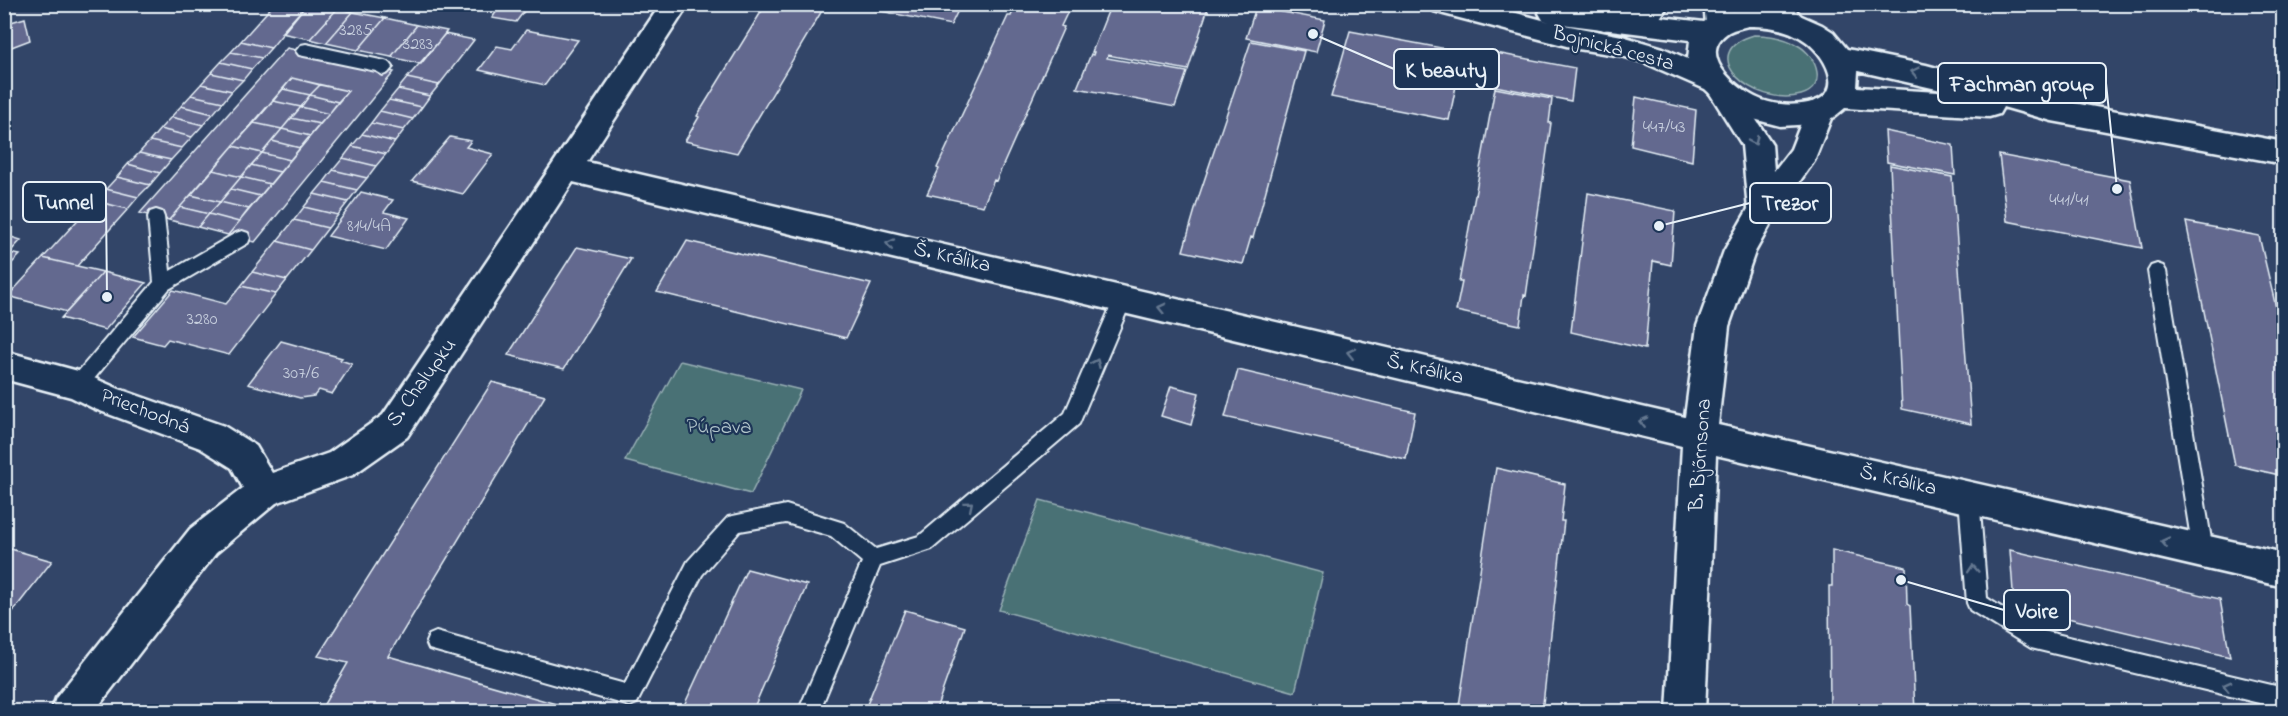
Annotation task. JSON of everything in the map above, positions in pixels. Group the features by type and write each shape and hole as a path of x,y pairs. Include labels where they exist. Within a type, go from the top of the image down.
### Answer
{"street":[{"name":"S. Chalupku","path":"70,711 203,541 264,492 341,464 395,426 676,4"},
{"name":"Bojnická cesta","path":"1444,4 1578,39 1653,55 1717,86 1738,102 1765,113 1792,116 1829,104 2052,110"},
{"name":"Bojnická cesta","path":"1484,4 1604,20 1716,20 1784,14 1820,37 1838,57 1926,75 2052,110 2283,153"},
{"path":"1604,20 1650,11 1656,4"},
{"name":"Bojnická cesta","path":"1716,20 1703,43 1701,55 1704,67 1717,86"},
{"path":"1829,104 1845,81 1838,57"},
{"path":"1717,86 1758,144 1764,209"},
{"name":"B. Bjőrnsona","path":"1686,711 1700,435 1713,326 1740,251 1764,209 1804,153 1829,104"},
{"name":"Š. Králika","path":"566,169 2283,570"},
{"name":"Priechodná","path":"4,365 78,385 107,399 212,437 244,457 264,492"}],"lane":[{"path":"304,51 306,49 385,67 383,69"},
{"path":"156,217 163,284"},
{"path":"78,385 163,284 242,238"},
{"path":"2157,271 2202,551"},
{"path":"808,711 873,559 925,543 1072,418 1123,299"},
{"path":"1969,497 1977,603 2031,638 2283,699"},
{"path":"436,642 630,696 695,568 735,523 786,514 837,529 873,559"}],"green space":[{"path":"1754,35 1783,39 1805,51 1815,64 1817,79 1815,86 1801,95 1783,97 1765,94 1737,77 1729,65 1729,54 1736,43"},
{"name":"Púpava","path":"680,361 801,390 751,494 625,461"},
{"path":"1040,500 1323,573 1295,692 999,610"}],"building":[{"path":"274,4 307,4 271,48 241,41"},
{"path":"307,4 338,8 310,39 281,33"},
{"path":"766,4 826,4 737,153 685,141 699,117 697,116"},
{"path":"861,4 961,4 951,25 860,7"},
{"path":"1016,4 1071,5 1061,26 1064,27 996,181 994,180 983,206 927,194 1008,16 1011,16"},
{"path":"1111,4 1189,4 1208,8 1188,70 1108,55 1107,58 1187,72 1175,107 1077,88 1091,54 1093,55 1094,52 1092,52"},
{"path":"501,5 525,10 516,22 492,18"},
{"path":"1256,7 1325,20 1316,52 1246,38"},
{"path":"338,8 353,12 326,43 310,39"},
{"path":"353,12 385,18 358,50 326,43"},
{"path":"25,18 30,40 9,48 4,24"},
{"path":"385,18 417,25 391,57 358,50"},
{"path":"417,25 447,31 421,64 391,57"},
{"path":"526,30 578,40 545,85 479,70 497,46 512,49"},
{"path":"1350,31 1463,52 1449,120 1331,97"},
{"path":"445,34 474,40 439,85 407,78"},
{"path":"241,41 271,48 262,58 231,52"},
{"path":"1251,41 1304,51 1253,238 1251,237 1243,264 1183,251"},
{"path":"287,48 394,72 255,242 228,235 348,91 292,78 169,220 140,213"},
{"path":"231,52 262,58 252,69 221,62"},
{"path":"1496,53 1575,68 1571,101 1490,85"},
{"path":"221,62 252,69 243,80 211,73"},
{"path":"211,73 243,80 232,91 201,84"},
{"path":"292,78 320,85 310,95 283,89"},
{"path":"407,78 439,85 430,96 398,89"},
{"path":"201,84 232,91 223,102 191,95"},
{"path":"320,85 348,91 338,102 310,95"},
{"path":"1495,88 1552,99 1549,123 1551,123 1520,325 1456,311 1462,282 1459,282"},
{"path":"283,89 310,95 301,107 273,101"},
{"path":"398,89 430,96 422,107 389,100"},
{"path":"191,95 223,102 213,114 181,106"},
{"path":"310,95 338,102 329,114 301,107"},
{"path":"1636,97 1696,110 1692,161 1631,146"},
{"path":"389,100 422,107 413,119 380,111"},
{"path":"273,101 301,107 282,129 254,123"},
{"path":"181,106 213,114 203,125 171,117"},
{"path":"301,107 329,114 320,124 291,118"},
{"path":"380,111 413,119 404,130 371,123"},
{"path":"171,117 203,125 192,137 160,129"},
{"path":"291,118 320,124 310,136 282,129"},
{"path":"254,123 282,129 262,153 233,146"},
{"path":"371,123 404,130 395,142 362,134"},
{"path":"160,129 192,137 182,148 150,141"},
{"path":"282,129 310,136 300,148 272,141"},
{"path":"1885,131 1953,145 1955,175 1887,162"},
{"path":"362,134 395,142 386,154 352,146"},
{"path":"450,137 471,141 466,147 493,154 463,194 412,181"},
{"path":"150,141 182,148 171,160 139,153"},
{"path":"272,141 300,148 290,160 262,153"},
{"path":"233,146 262,153 241,177 213,170"},
{"path":"352,146 386,154 376,166 343,158"},
{"path":"139,153 171,160 160,173 128,164"},
{"path":"262,153 290,160 280,172 251,165"},
{"path":"1999,155 2130,180 2142,248 2007,221"},
{"path":"343,158 376,166 367,178 333,170"},
{"path":"128,164 160,173 150,185 117,177"},
{"path":"251,165 280,172 270,184 241,177"},
{"path":"1890,165 1952,177 1971,424 1902,409"},
{"path":"213,170 241,177 220,202 191,195"},
{"path":"333,170 367,178 357,190 324,182"},
{"path":"117,177 150,185 138,197 106,189"},
{"path":"241,177 270,184 260,196 231,189"},
{"path":"324,182 357,190 348,202 314,194"},
{"path":"106,189 138,197 128,209 95,201"},
{"path":"231,189 260,196 249,209 220,202"},
{"path":"361,192 393,200 384,212 409,218 386,250 328,236"},
{"path":"1588,193 1675,211 1671,265 1653,261 1645,349 1571,332"},
{"path":"314,194 348,202 338,215 304,207"},
{"path":"191,195 220,202 209,214 180,207"},
{"path":"95,201 128,209 77,266 43,258"},
{"path":"220,202 249,209 239,222 209,214"},
{"path":"180,207 209,214 198,227 169,220"},
{"path":"304,207 338,215 328,228 294,220"},
{"path":"209,214 239,222 228,235 198,227"},
{"path":"294,220 328,228 311,250 277,241"},
{"path":"2186,222 2259,236 2284,341 2284,476 2235,465"},
{"path":"5,235 21,240 9,253 20,255 4,271"},
{"path":"277,241 311,250 287,280 252,272"},
{"path":"687,241 871,284 846,338 657,292"},
{"path":"577,247 631,259 564,369 508,355"},
{"path":"43,258 103,272 67,312 8,296"},
{"path":"103,272 146,283 105,330 61,318"},
{"path":"252,272 287,280 276,294 241,286"},
{"path":"241,286 276,294 229,355 168,339 163,345 133,337 173,290 226,304"},
{"path":"281,341 342,358 340,360 352,364 332,394 319,390 314,396 300,398 248,384"},
{"path":"1238,370 1415,412 1406,459 1225,417"},
{"path":"492,382 545,396 388,656 584,712 320,711 348,663 318,656"},
{"path":"1171,386 1199,393 1191,425 1161,416"},
{"path":"1496,468 1565,484 1561,521 1564,521 1542,712 1458,712"},
{"path":"4,547 52,561 4,623"},
{"path":"1832,550 1906,567 1915,712 1830,712 1829,586 1832,586"},
{"path":"2010,550 2220,599 2230,657 2014,605"},
{"path":"747,569 807,585 752,712 681,712"},
{"path":"905,610 965,627 935,712 864,712"}],"place":[{"name":"K beauty","path":"1313,34"},
{"name":"Fachman group","path":"2117,189"},
{"name":"Trezor","path":"1659,226"},
{"name":"Tunnel","path":"107,297"},
{"name":"Voire","path":"1901,580"}]}
